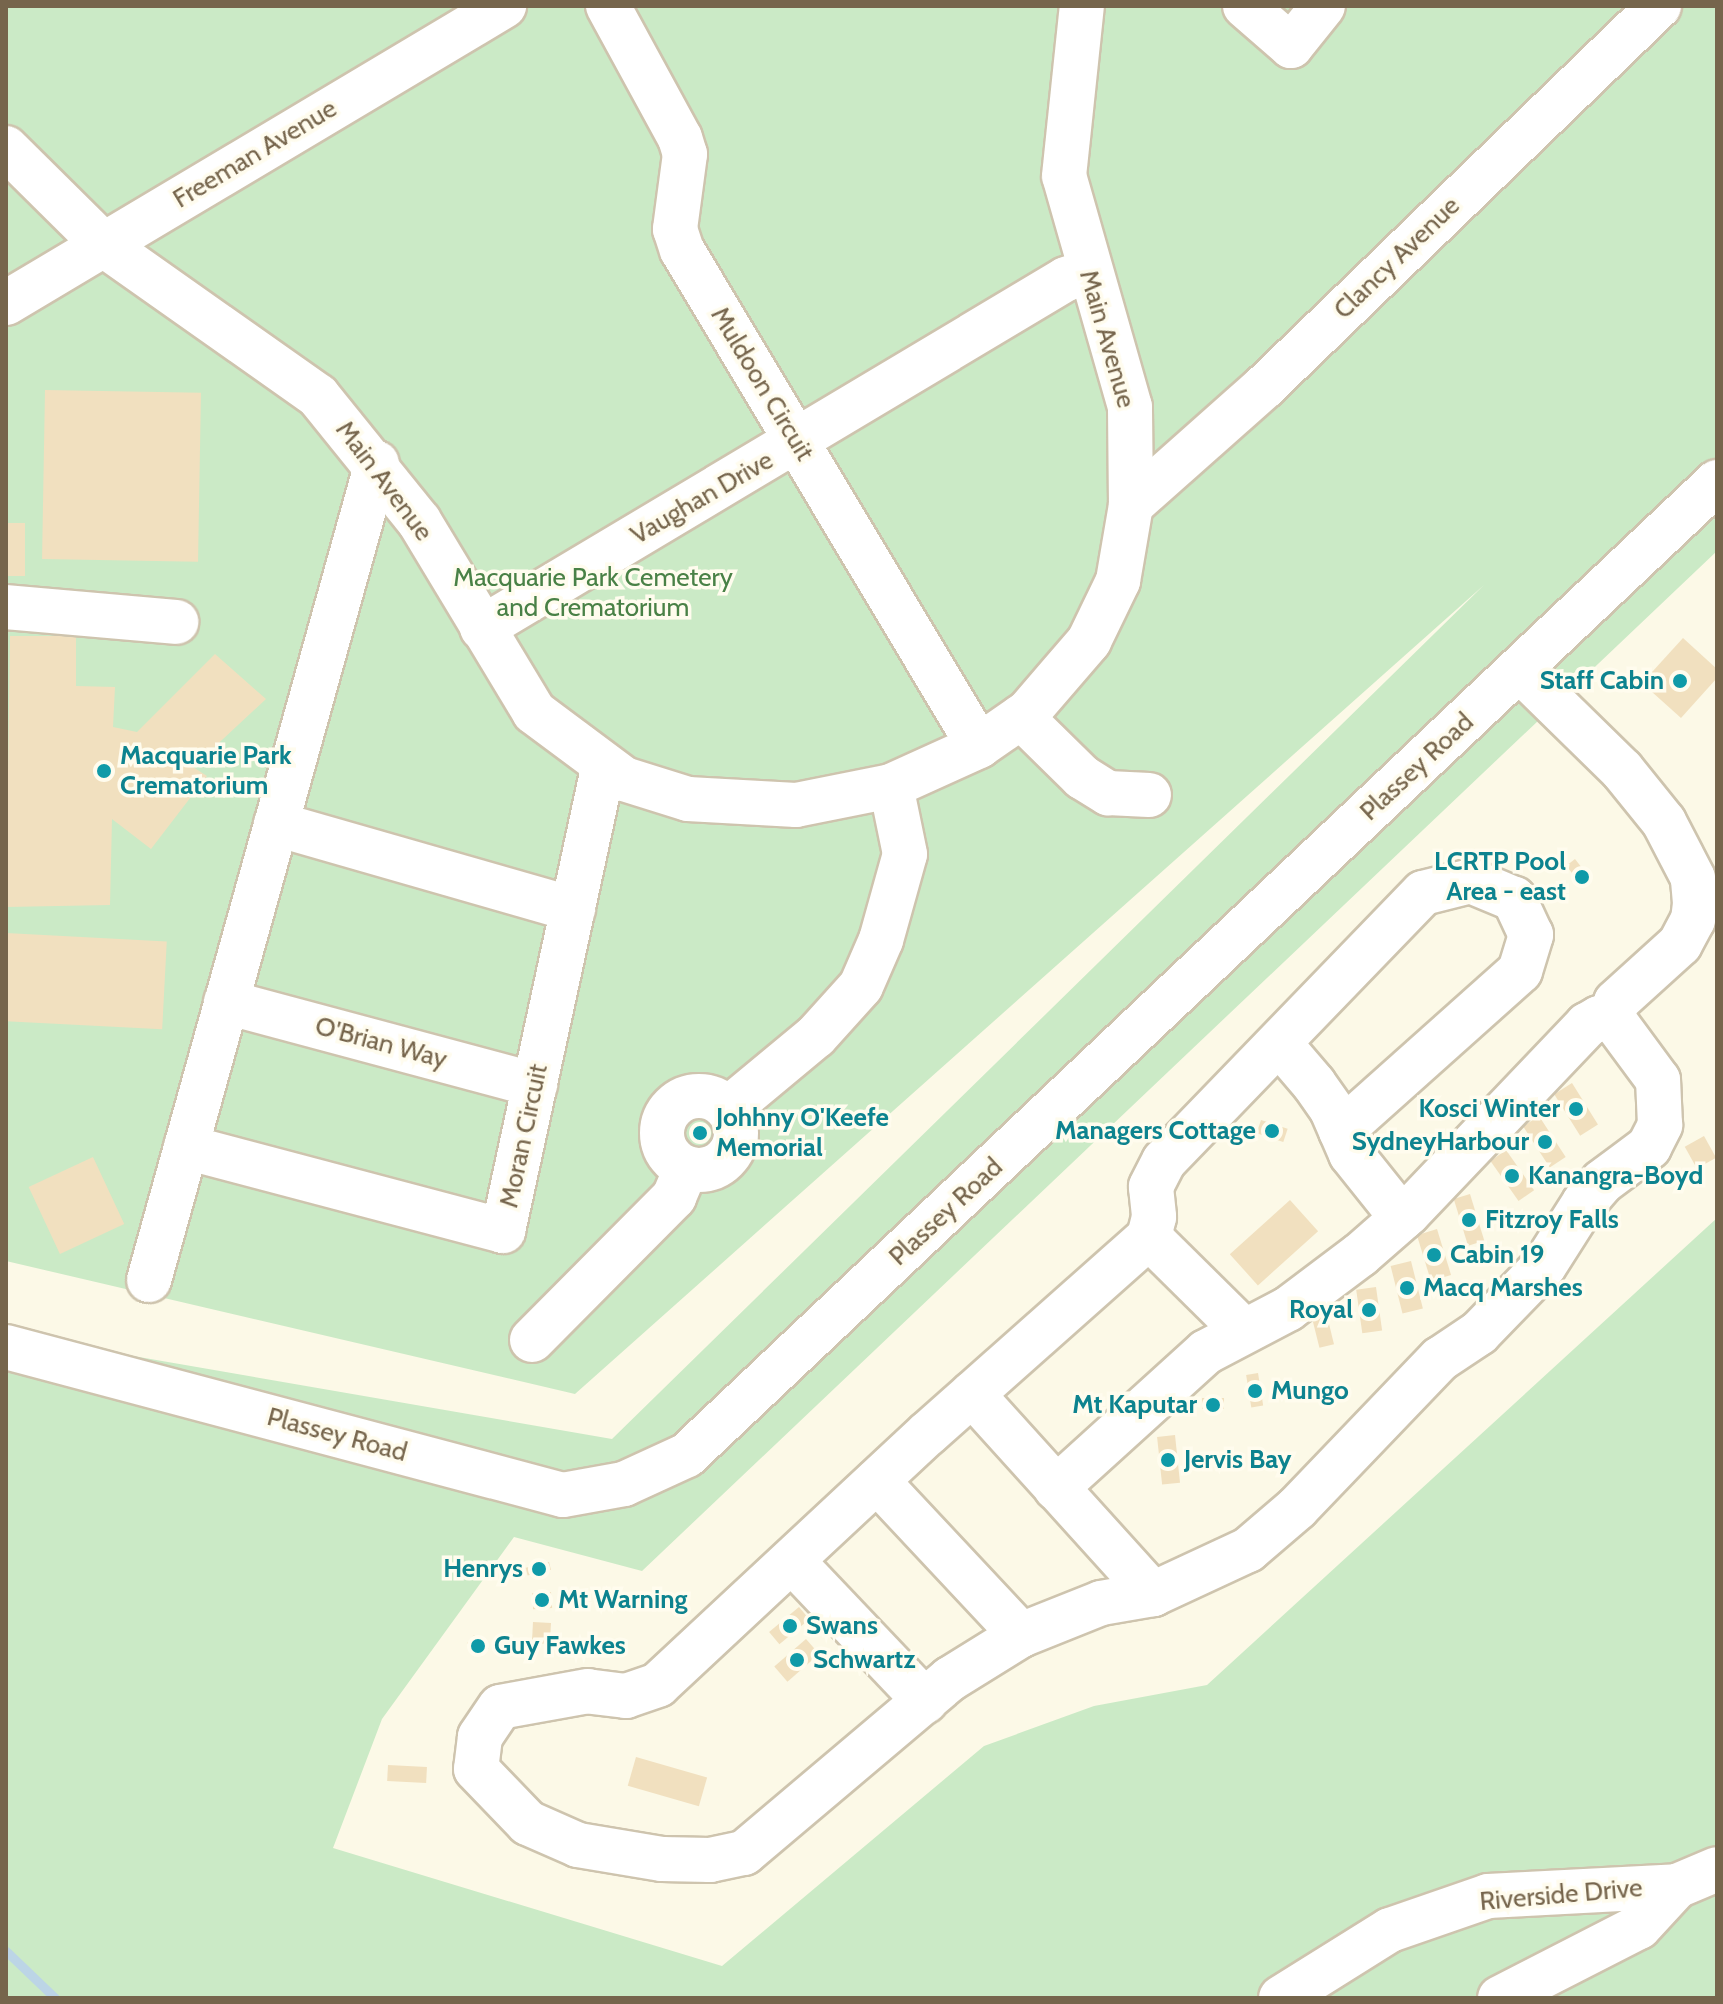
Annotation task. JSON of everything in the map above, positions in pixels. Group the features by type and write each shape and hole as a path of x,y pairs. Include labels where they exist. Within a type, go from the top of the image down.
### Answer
{"street":[{"name":"Freeman Avenue","path":"6,303 504,6"},
{"name":"Muldoon Circuit","path":"608,6 680,138 685,154 675,229 682,250 979,746"},
{"name":"Main Avenue","path":"6,148 104,245 318,396 377,463 419,521 534,712 603,768 688,799 796,805 891,786 979,746 1021,717 1089,641 1118,581 1131,505 1130,407 1087,272 1064,176 1082,6"},
{"path":"1245,6 1291,46 1323,6"},
{"name":"Clancy Avenue","path":"1131,505 1264,387 1646,10"},
{"name":"Vaughan Drive","path":"482,628 798,443 1066,279 1087,272"},
{"path":"149,1280 377,463"},
{"name":"Plassey Road","path":"6,1347 563,1495 624,1484 687,1455 1717,482"},
{"path":"6,607 176,622"},
{"path":"1341,1131 1520,971 1531,935 1514,899 1471,881 1423,893 1164,1161 1151,1187 1154,1217 1149,1237 972,1394 658,1685 626,1696 588,1691 500,1707 480,1737 476,1769 528,1823 578,1845 662,1859 723,1859 765,1840 925,1701 1021,1635 1101,1603 1153,1594 1231,1561 1280,1523 1440,1359 1504,1309 1544,1266 1602,1182 1649,1147 1660,1125 1658,1080 1613,1019 1616,1002 1680,944 1693,920 1705,886 1664,822 1622,770 1520,670"},
{"path":"1021,717 1082,777 1108,793 1149,795"},
{"name":"Moran Circuit","path":"186,1147 503,1231 603,768"},
{"path":"728,1109 816,1036 861,986 881,940 905,854 891,786"},
{"path":"276,824 573,909"},
{"name":"O'Brian Way","path":"226,1002 535,1085"},
{"path":"1056,1488 1206,1352 1242,1329 1288,1309 1402,1218 1587,1025 1599,1018 1613,1019"},
{"path":"1279,1043 1323,1097 1351,1154 1402,1218"},
{"path":"692,1096 714,1098 728,1109 736,1131 733,1150 714,1168 686,1169 669,1157 661,1127 664,1117 675,1103 692,1096"},
{"path":"532,1340 674,1197 686,1169"},
{"path":"1149,1237 1242,1329"},
{"path":"972,1394 1153,1594"},
{"path":"877,1481 1021,1635"},
{"path":"793,1562 925,1701"},
{"name":"Riverside Drive","path":"1281,1998 1390,1930 1488,1896 1677,1886 1717,1869"},
{"path":"1500,1998 1639,1927 1677,1886"}],"green space":[{"name":"Macquarie Park Cemetery and Crematorium","path":"6,6 1717,6 1717,551 642,1571 514,1537 382,1719 333,1848 722,1966 984,1746 1094,1706 1207,1685 1717,1218 1717,1998 6,1998 6,1334 612,1439 1484,585 575,1394 6,1261"}],"building":[{"path":"45,390 201,393 198,562 42,559"},
{"path":"6,523 25,523 25,576 6,576"},
{"name":"Macquarie Park Crematorium","path":"10,636 76,636 76,686 115,687 113,727 137,732 215,654 266,699 193,767 207,776 151,849 112,819 110,905 6,907"},
{"name":"Staff Cabin","path":"1683,638 1717,669 1717,678 1681,718 1642,683"},
{"path":"1575,859 1590,878 1581,885 1566,866"},
{"path":"6,933 167,941 162,1029 6,1021"},
{"name":"Kosci Winter","path":"1572,1083 1598,1125 1580,1136 1554,1094"},
{"name":"SydneyHarbour","path":"1539,1116 1566,1157 1550,1167 1523,1126"},
{"name":"Managers Cottage","path":"1261,1120 1288,1129 1283,1142 1257,1133"},
{"path":"1704,1136 1716,1158 1697,1169 1685,1147"},
{"name":"Kanangra-Boyd","path":"1506,1150 1534,1190 1519,1201 1490,1161"},
{"path":"93,1157 124,1224 60,1254 29,1187"},
{"name":"Fitzroy Falls","path":"1470,1194 1484,1241 1468,1246 1454,1199"},
{"path":"1290,1200 1318,1231 1258,1285 1230,1254"},
{"name":"Cabin 19","path":"1437,1229 1451,1275 1431,1281 1417,1235"},
{"name":"Macq Marshes","path":"1411,1261 1423,1309 1402,1314 1391,1266"},
{"name":"Royal","path":"1376,1287 1382,1331 1362,1333 1356,1290"},
{"path":"1327,1316 1334,1344 1319,1348 1312,1320"},
{"name":"Mungo","path":"1258,1373 1263,1406 1251,1407 1246,1375"},
{"name":"Mt Kaputar","path":"1202,1398 1224,1398 1224,1409 1202,1409"},
{"name":"Jervis Bay","path":"1175,1435 1180,1483 1162,1485 1157,1437"},
{"name":"Henrys","path":"549,1562 551,1570 528,1576 526,1568"},
{"name":"Mt Warning","path":"551,1592 552,1608 533,1609 532,1593"},
{"name":"Swans","path":"799,1607 809,1619 779,1644 769,1632"},
{"path":"533,1622 551,1623 550,1644 532,1643"},
{"name":"Guy Fawkes","path":"474,1635 489,1648 482,1656 467,1643"},
{"name":"Schwartz","path":"806,1639 819,1654 787,1682 774,1667"},
{"path":"636,1757 707,1777 699,1806 628,1786"},
{"path":"388,1765 427,1767 426,1783 387,1781"}],"waterway":[{"path":"6,1951 55,1998"}],"place":[{"name":"Staff Cabin","path":"1680,681"},
{"name":"Macquarie Park Crematorium","path":"104,771"},
{"name":"LCRTP Pool Area - east","path":"1582,877"},
{"name":"Kosci Winter","path":"1576,1109"},
{"name":"Managers Cottage","path":"1272,1131"},
{"name":"Johhny O'Keefe Memorial","path":"700,1133"},
{"name":"SydneyHarbour","path":"1545,1142"},
{"name":"Kanangra-Boyd","path":"1512,1176"},
{"name":"Fitzroy Falls","path":"1469,1220"},
{"name":"Cabin 19","path":"1434,1255"},
{"name":"Macq Marshes","path":"1407,1288"},
{"name":"Royal","path":"1369,1310"},
{"name":"Mungo","path":"1255,1391"},
{"name":"Mt Kaputar","path":"1213,1405"},
{"name":"Jervis Bay","path":"1168,1460"},
{"name":"Henrys","path":"539,1569"},
{"name":"Mt Warning","path":"542,1600"},
{"name":"Swans","path":"790,1626"},
{"name":"Guy Fawkes","path":"478,1646"},
{"name":"Schwartz","path":"797,1660"}]}
